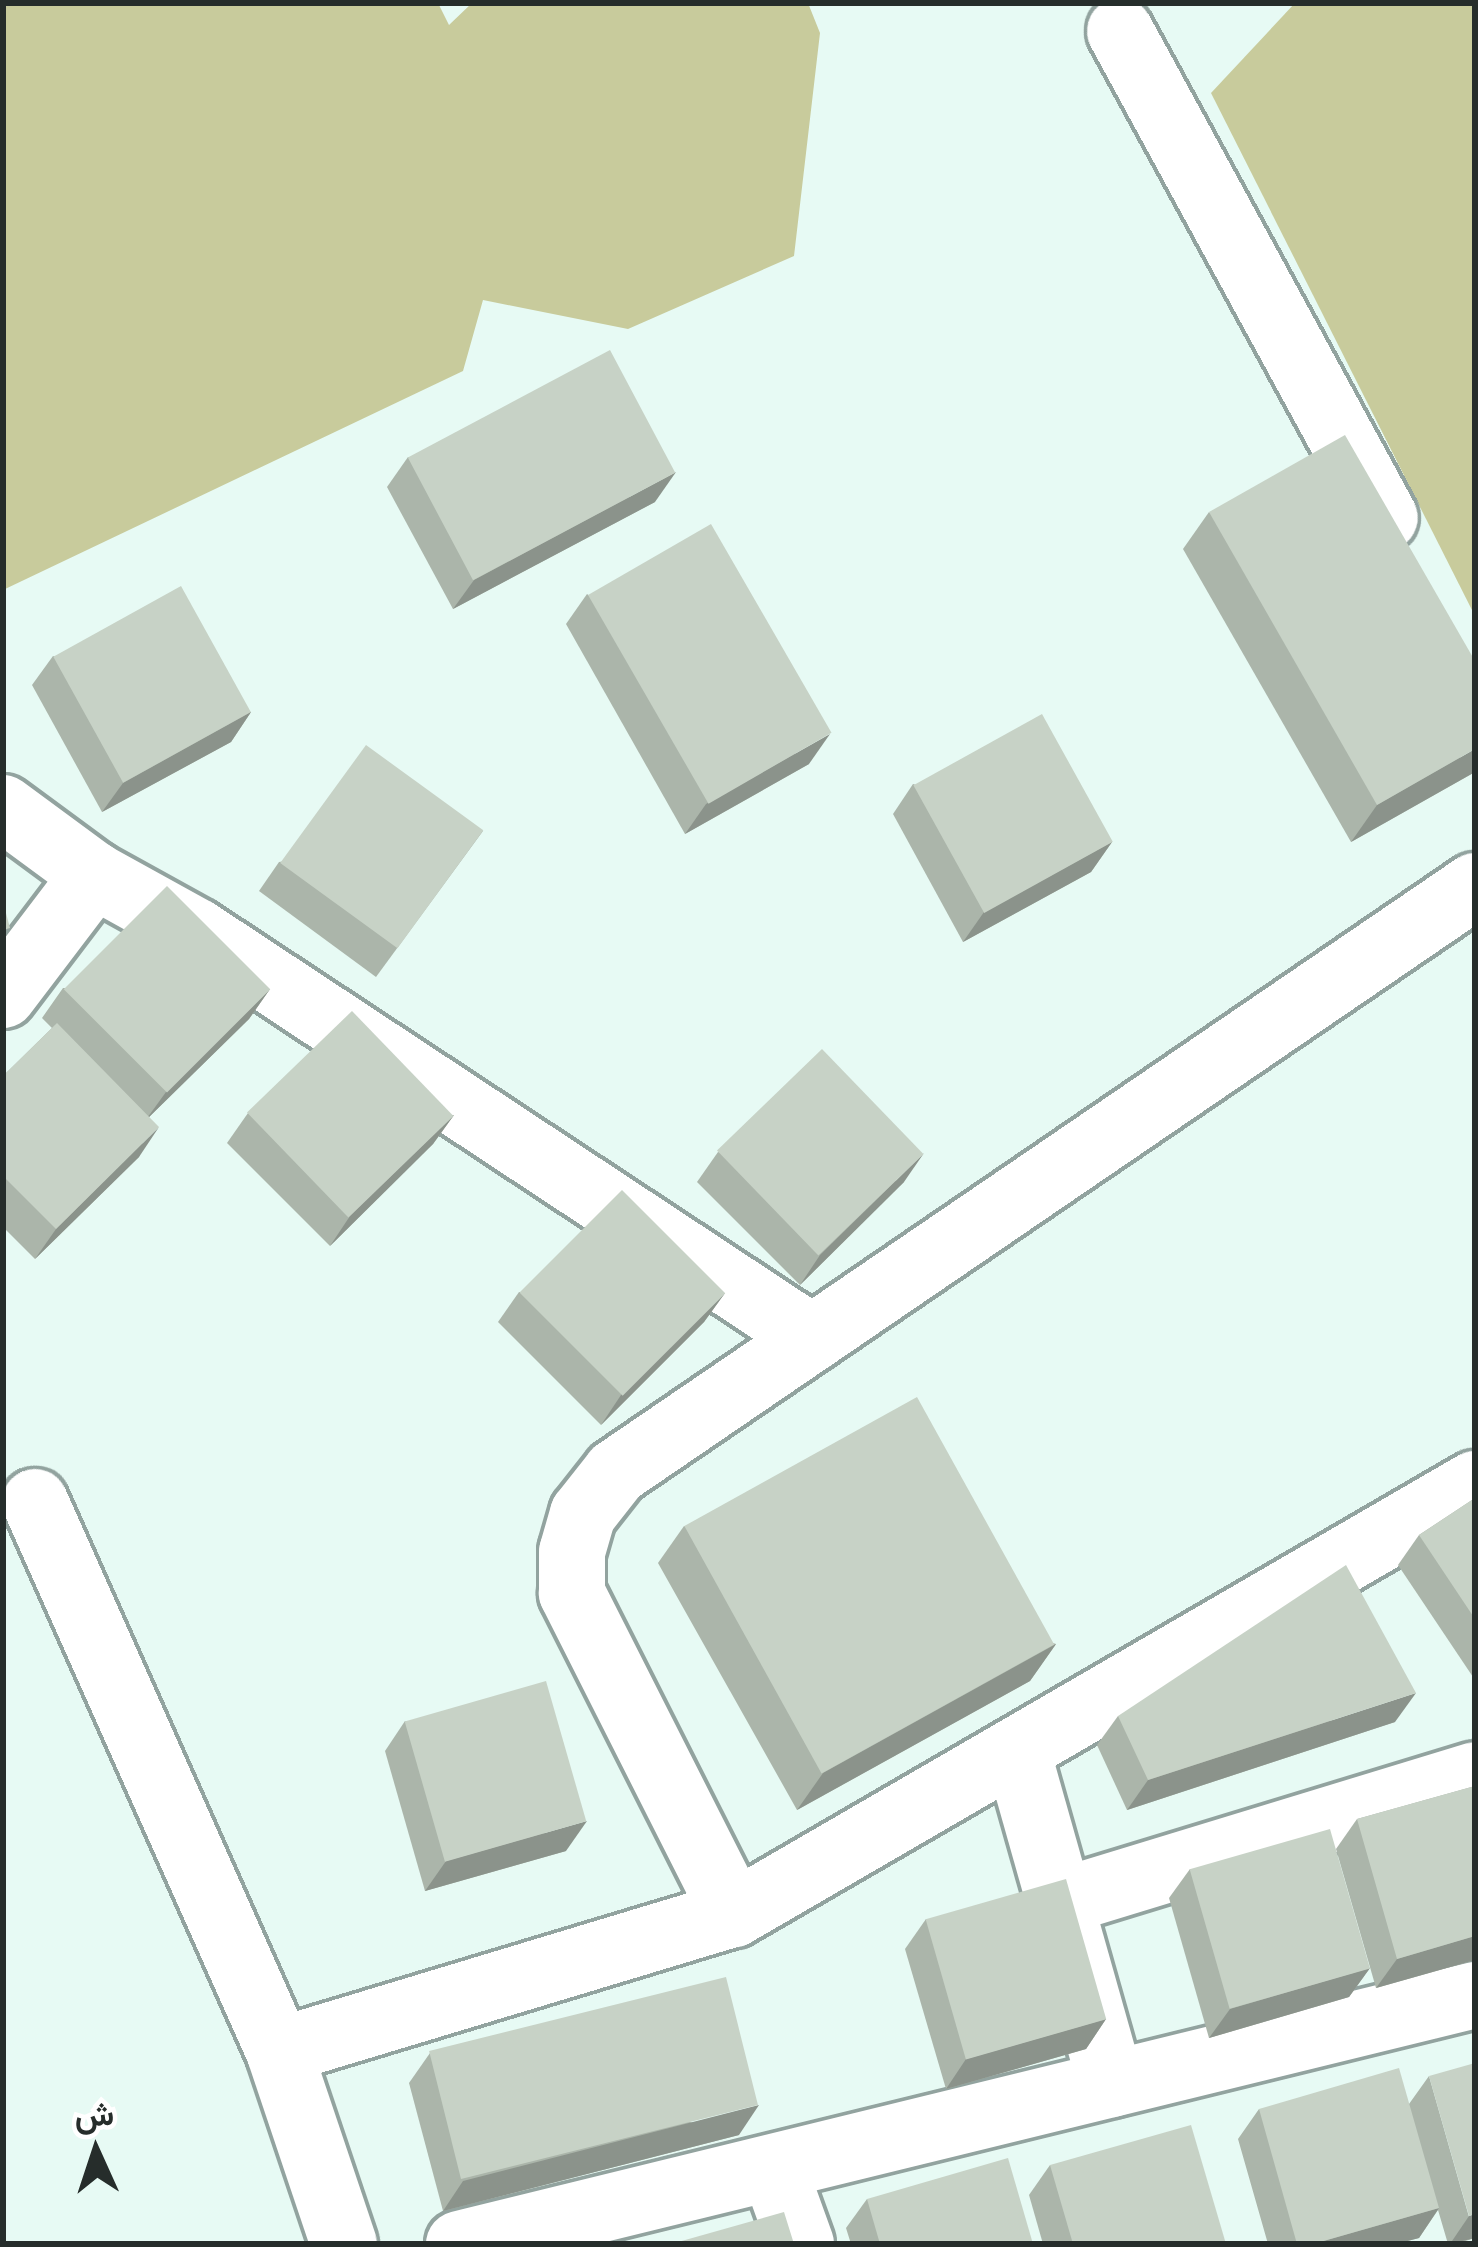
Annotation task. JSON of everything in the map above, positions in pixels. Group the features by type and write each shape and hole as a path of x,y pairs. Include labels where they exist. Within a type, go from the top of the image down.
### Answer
{"street":[{"path":"1120,31 1418,578"},
{"path":"3,808 94,875 197,932 812,1338"},
{"path":"3,995 94,875"},
{"path":"734,1914 572,1593 572,1552 583,1514 616,1472 1475,886"},
{"path":"279,2051 734,1914 1475,1484"},
{"path":"34,1502 279,2051 344,2244"},
{"path":"1017,1750 1112,2084"},
{"path":"1060,1902 1475,1775"},
{"path":"459,2244 1475,1995"},
{"path":"773,2169 801,2244"}],"green space":[{"path":"3,3 438,3 449,25 472,3 808,3 820,33 794,256 628,329 483,300 463,371 3,590"},
{"path":"1295,3 1475,3 1475,616 1211,93"}],"building":[{"path":"610,350 675,473 473,580 408,458"},
{"path":"1345,435 1475,661 1475,749 1377,805 1209,512"},
{"path":"711,524 832,733 709,804 588,595"},
{"path":"181,586 251,712 123,783 53,657"},
{"path":"1042,714 1113,842 984,913 913,785"},
{"path":"366,745 483,830 397,948 280,863"},
{"path":"167,886 270,989 167,1092 64,989"},
{"path":"3,902 10,928 3,930"},
{"path":"352,1011 453,1116 348,1217 247,1112"},
{"path":"57,1023 159,1127 56,1229 3,1176 3,1076"},
{"path":"822,1049 923,1154 818,1255 717,1150"},
{"path":"622,1190 725,1293 623,1396 519,1293"},
{"path":"917,1397 1054,1645 822,1773 684,1526"},
{"path":"1475,1498 1475,1619 1419,1535"},
{"path":"1346,1565 1416,1693 1148,1780 1118,1716"},
{"path":"546,1681 586,1821 445,1862 405,1722"},
{"path":"1475,1786 1475,1936 1397,1959 1357,1819"},
{"path":"1330,1829 1370,1968 1230,2009 1190,1869"},
{"path":"1066,1879 1106,2019 966,2060 926,1919"},
{"path":"726,1977 758,2105 461,2179 429,2051"},
{"path":"1475,2063 1475,2214 1469,2216 1429,2076"},
{"path":"1399,2068 1439,2208 1313,2244 1297,2244 1259,2109"},
{"path":"1191,2125 1226,2244 1073,2244 1050,2165"},
{"path":"1008,2158 1033,2244 880,2244 867,2199"},
{"path":"784,2212 794,2244 671,2244"}]}
